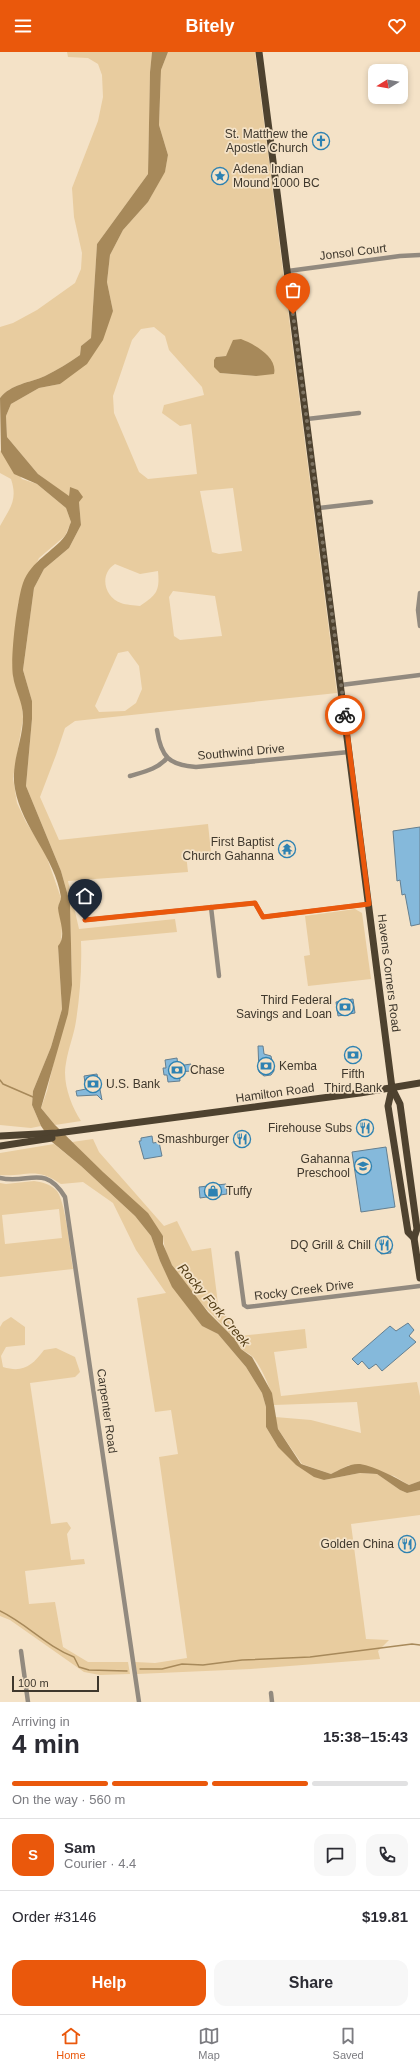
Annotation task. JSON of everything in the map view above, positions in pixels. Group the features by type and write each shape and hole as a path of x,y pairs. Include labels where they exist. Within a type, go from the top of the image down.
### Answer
{"main road":[{"name":"Havens Corners Road","path":"259,52 319,508 392,1088"},
{"name":"Hamilton Road","path":"0,1146 47,1135 91,1131 420,1083"},
{"path":"392,1088 388,1106 408,1232 417,1238"},
{"path":"392,1088 400,1104 417,1229 420,1278"},
{"name":"Hamilton Road","path":"0,1136 28,1139"}],"street":[{"name":"Jonsol Court","path":"288,271 400,256 420,255"},
{"path":"307,419 359,412"},
{"path":"319,508 371,502"},
{"path":"420,593 418,610 420,626"},
{"path":"341,685 420,675"},
{"path":"130,776 145,772 162,764 167,758 160,745 157,730"},
{"name":"Southwind Drive","path":"167,758 181,766 196,767 349,752"},
{"path":"85,920 255,903 263,917 369,904"},
{"path":"211,907 219,976"},
{"name":"Carpenter Road","path":"0,1178 42,1178 59,1186 65,1197 139,1702"},
{"name":"Rocky Creek Drive","path":"237,1252 244,1305 247,1307 420,1286"},
{"path":"21,1651 28,1702"},
{"path":"271,1693 272,1702"}],"shaded area":[{"path":"67,52 152,52 150,72 148,174 97,244 91,338 81,346 80,355 45,376 21,384 9,390 0,398 0,327 13,323 37,310 75,283 81,269 82,253 74,217 72,188 98,121 103,97 102,75 98,64 88,58 68,57"},
{"path":"152,52 168,52 161,70 159,125 168,155 165,172 148,202 123,230 110,255 107,282 113,311 103,340 87,364 60,384 39,388 11,404 6,416 7,437 38,474 69,496 70,487 78,490 83,497 79,502 81,525 69,548 44,569 34,588 23,670 32,701 32,719 26,786 61,871 70,903 72,985 68,1014 41,1108 55,1125 148,1213 163,1236 163,1244 172,1265 208,1312 234,1338 241,1349 252,1357 272,1393 278,1429 301,1464 331,1474 349,1466 360,1464 379,1470 409,1485 420,1481 420,1490 407,1493 400,1490 377,1474 360,1473 324,1480 314,1477 296,1465 278,1447 266,1427 266,1407 262,1393 246,1367 218,1334 202,1326 172,1287 151,1236 135,1216 81,1166 52,1142 41,1126 32,1105 33,1091 51,1047 62,1009 58,946 62,938 62,928 58,908 61,897 58,882 46,856 24,817 15,789 14,771 21,735 23,712 13,676 12,656 18,602 23,583 31,568 65,536 71,522 66,508 37,484 14,474 1,452 0,398 9,390 45,376 72,361 80,355 81,346 91,338 97,244 148,174 150,72"},
{"path":"168,52 255,52 337,693 75,721 65,728 40,797 59,840 208,824 211,852 186,854 188,872 68,881 79,929 175,919 177,932 81,941 80,991 75,1026 67,1058 65,1078 68,1094 81,1121 55,1125 41,1108 47,1091 72,985 70,903 61,871 26,786 32,719 32,701 23,670 34,588 44,569 69,548 81,525 79,502 70,487 69,497 38,474 7,437 6,416 11,404 39,388 60,384 113,311 107,282 110,255 123,230 148,202 165,171 168,155 159,125 161,70","holes":["154,327 165,336 169,350 202,387 204,395 164,405 162,413 180,426 191,424 197,474 148,479 139,472 114,413 113,396 132,340 141,329","229,348 256,376 220,373 216,357 226,356 229,352","233,488 242,551 219,554 212,552 200,491","115,564 140,574 158,571 158,584 156,592 150,599 140,606 123,604 115,600 107,591 105,579 110,568","173,591 215,596 222,636 180,640 174,636 169,597","128,651 139,666 142,689 136,703 125,711 99,712 95,706 118,653"]},
{"path":"241,339 252,344 269,357 274,368 274,374 256,376 220,373 214,367 214,360 216,357 226,356 233,340"},
{"path":"0,450 22,479 37,484 66,508 71,522 65,536 39,558 18,603 13,655 13,676 22,705 23,719 13,778 17,803 26,822 45,852 61,898 58,907 62,925 61,943 58,946 62,1009 51,1047 33,1091 32,1105 41,1126 31,1128 0,1125 0,526 10,509 14,493 11,479 0,473"},
{"path":"355,909 362,913 371,979 308,986 304,956 310,955 305,916"},
{"path":"93,1139 99,1152 164,1226 177,1221 192,1251 211,1248 218,1304 239,1336 305,1329 307,1348 274,1352 281,1396 417,1382 420,1396 420,1481 409,1485 394,1476 349,1465 331,1474 302,1464 278,1429 275,1417 311,1420 361,1433 357,1402 274,1405 263,1373 253,1357 239,1346 234,1338 190,1291 180,1278 166,1250 163,1236 72,1142"},
{"path":"54,1144 81,1166 135,1216 151,1236 160,1261 173,1287 202,1326 218,1334 246,1367 262,1393 266,1407 266,1427 278,1447 324,1480 360,1473 377,1474 400,1490 407,1493 420,1490 420,1515 351,1524 366,1639 389,1640 378,1651 380,1659 251,1669 137,1674 135,1662 155,1663 187,1658 159,1457 178,1454 171,1410 155,1412 137,1298 166,1293 136,1250 113,1203 83,1182 61,1184 44,1175 37,1174 0,1175 0,1153"},
{"path":"34,1181 51,1186 56,1190 65,1215 73,1269 0,1277 0,1183 6,1184","holes":["59,1209 62,1238 5,1244 2,1215"]},
{"path":"11,1317 25,1327 25,1345 6,1347 1,1356 3,1367 16,1369 26,1367 31,1364 44,1350 56,1348 75,1357 80,1372 75,1377 30,1383 51,1524 67,1522 71,1528 67,1534 71,1560 84,1559 85,1564 25,1571 29,1604 55,1602 63,1647 88,1662 128,1662 130,1674 100,1675 84,1672 10,1620 0,1616 0,1327 3,1322"}],"building":[{"path":"420,827 420,924 411,926 405,894 402,895 400,880 397,881 393,831"},
{"name":"Third Federal Savings and Loan","path":"353,999 355,1013 338,1016 336,1002"},
{"name":"Kemba","path":"258,1046 263,1046 264,1054 271,1056 274,1071 271,1075 264,1076 259,1072"},
{"name":"Chase","path":"177,1058 178,1066 191,1064 191,1071 179,1072 180,1081 168,1082 167,1075 164,1075 163,1068 166,1068 165,1060"},
{"name":"U.S. Bank","path":"97,1074 102,1100 97,1095 77,1096 76,1091 86,1089 84,1076"},
{"path":"152,1136 153,1143 159,1142 162,1156 144,1159 139,1141 141,1141 141,1138"},
{"path":"386,1147 395,1207 361,1212 352,1152"},
{"name":"Tuffy","path":"226,1184 227,1194 200,1198 199,1187"},
{"name":"DQ Grill & Chill","path":"388,1236 391,1253 381,1254 378,1238"},
{"path":"408,1323 414,1330 409,1336 416,1342 382,1371 376,1364 369,1369 362,1361 358,1365 352,1359 390,1326 396,1331"}],"waterway":[{"path":"0,1080 3,1084 33,1097"},
{"path":"0,1611 10,1616 54,1647 74,1657 79,1667 89,1670 127,1671"},
{"path":"140,1669 162,1669 182,1664 203,1665 242,1660 310,1657 412,1644 420,1645"}],"way so far":[{"path":"293,314 345,715"}],"place":[{"name":"St. Matthew the Apostle Church","path":"321,141"},
{"name":"Adena Indian Mound 1000 BC","path":"220,176"},
{"name":"First Baptist Church Gahanna","path":"287,849"},
{"name":"Third Federal Savings and Loan","path":"345,1007"},
{"name":"Fifth Third Bank","path":"353,1055"},
{"name":"Kemba","path":"266,1066"},
{"name":"Chase","path":"177,1070"},
{"name":"U.S. Bank","path":"93,1084"},
{"name":"Firehouse Subs","path":"365,1128"},
{"name":"Smashburger","path":"242,1139"},
{"name":"Gahanna Preschool","path":"363,1166"},
{"name":"Tuffy","path":"213,1191"},
{"name":"DQ Grill & Chill","path":"384,1245"},
{"name":"Golden China","path":"407,1544"}],"route":[{"path":"85,920 255,903 263,917 369,904 345,715"}],"water label":[{"name":"Rocky Fork Creek","path":"214,1305"}]}
